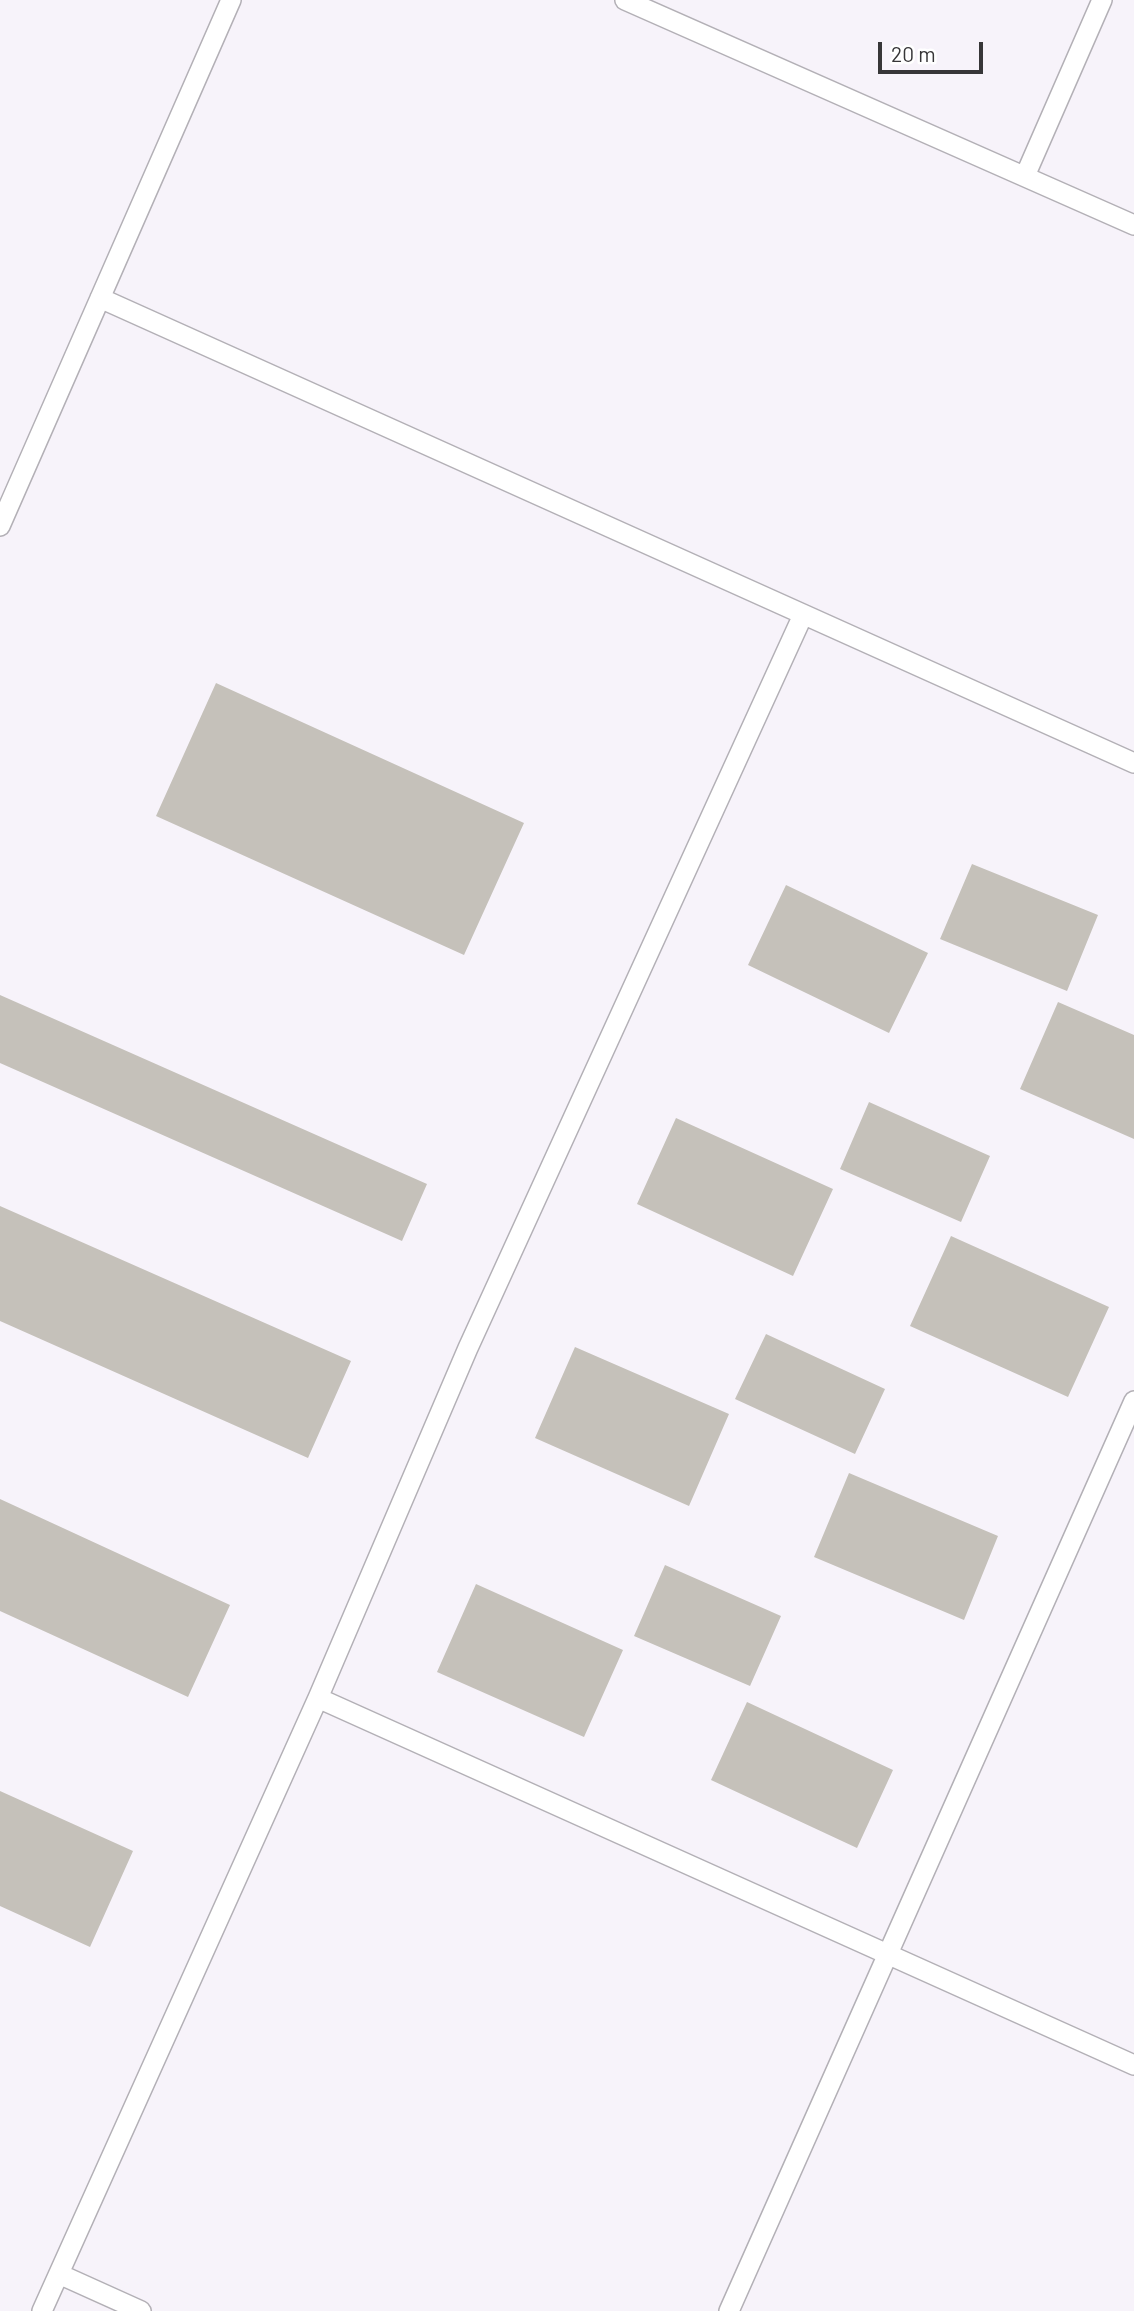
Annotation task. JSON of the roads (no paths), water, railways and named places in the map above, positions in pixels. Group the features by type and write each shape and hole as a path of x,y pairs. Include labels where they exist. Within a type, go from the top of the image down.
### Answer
{"lane":[{"path":"0,526 231,0"},
{"path":"625,0 1134,225"},
{"path":"1025,176 1102,0"},
{"path":"100,298 1134,763"},
{"path":"43,2311 317,1698 468,1348 803,615"},
{"path":"729,2311 1134,1401"},
{"path":"317,1698 1134,2065"},
{"path":"59,2274 141,2311"}]}
